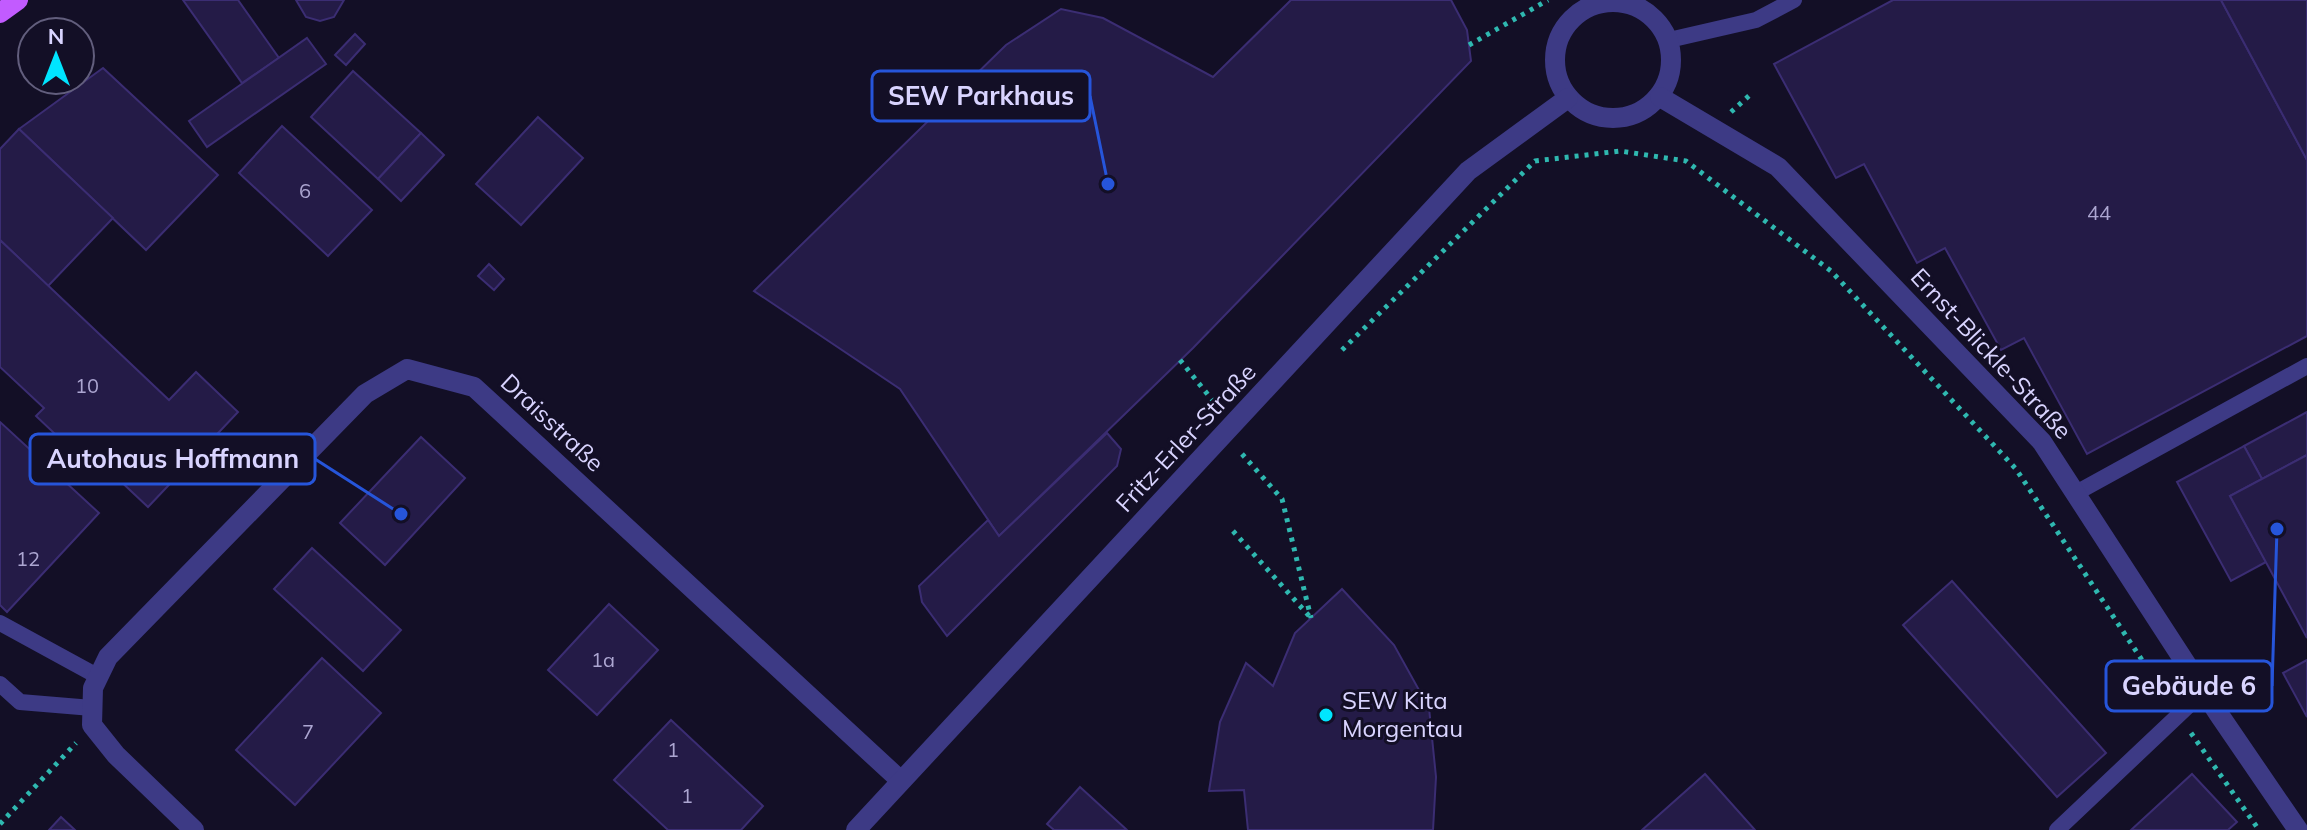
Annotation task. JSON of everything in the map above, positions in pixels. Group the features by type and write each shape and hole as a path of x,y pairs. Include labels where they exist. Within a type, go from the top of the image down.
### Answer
{"main road":[{"path":"0,13 18,0"}],"street":[{"path":"1625,3 1645,10 1659,23 1669,40 1672,68 1660,97 1641,112 1612,119 1588,113 1568,98 1556,74 1556,49 1577,6 1625,3"},
{"name":"Ernst-Blickle-Straße","path":"1660,97 1778,167 2042,442 2298,830"},
{"name":"Fritz-Erler-Straße","path":"856,830 1468,171 1568,98"},
{"name":"Draisstraße","path":"92,716 93,688 108,657 365,394 407,369 474,387 900,780"},
{"path":"92,716 116,755 194,830"}],"lane":[{"path":"1669,40 1756,20 1794,0"},
{"path":"2076,493 2307,366"},
{"path":"0,623 99,677"},
{"path":"0,684 20,702 92,716"},
{"path":"2057,830 2204,691"}],"path":[{"path":"1469,45 1548,0"},
{"path":"1535,161 1620,151 1686,161 1831,271 2016,469 2179,716 2259,830"},
{"path":"1180,360 1220,410 1209,421 1282,499 1311,618 1233,531"},
{"path":"0,824 92,716"}],"building":[{"path":"183,0 238,0 279,58 242,83"},
{"path":"296,0 344,0 334,17 320,21 306,17"},
{"path":"1291,0 1451,0 1467,30 1471,61 1193,348 999,536 900,389 754,291 1006,45 1061,9 1103,18 1213,77"},
{"path":"1893,0 2221,0 2307,160 2307,336 2087,454 2024,338 2001,350 1945,248 1917,263 1864,164 1836,178 1774,64"},
{"path":"2221,0 2307,0 2307,160"},
{"path":"355,34 365,44 346,65 335,55"},
{"path":"307,38 326,64 207,147 189,121"},
{"path":"103,68 218,175 146,250 19,129 64,96 96,96 96,73"},
{"path":"353,71 421,133 378,179 311,117"},
{"path":"538,117 583,158 521,225 476,184"},
{"path":"282,126 372,210 328,256 239,173"},
{"path":"19,129 113,218 48,286 0,240 0,149"},
{"path":"421,133 444,155 401,201 378,179"},
{"path":"0,240 169,400 196,372 238,412 148,507 81,444 73,451 36,416 44,408 0,367"},
{"path":"489,264 504,279 494,290 478,276"},
{"path":"2307,412 2307,455 2262,479 2244,446"},
{"path":"0,422 99,513 7,612 0,605"},
{"path":"1107,433 1121,449 1117,466 947,636 922,602 919,586 988,520 999,536"},
{"path":"421,437 465,478 385,565 340,523"},
{"path":"2244,446 2262,479 2230,496 2266,562 2231,581 2177,482"},
{"path":"2307,455 2307,638 2230,496"},
{"path":"312,548 401,630 363,671 274,589"},
{"path":"1952,581 2106,753 2057,797 1903,625"},
{"name":"SEW Kita Morgentau","path":"1342,589 1394,645 1429,708 1436,777 1433,830 1248,830 1244,790 1209,791 1220,722 1246,663 1273,686 1295,633"},
{"path":"609,604 658,650 597,715 548,670"},
{"path":"322,658 381,713 295,805 236,750"},
{"path":"2307,660 2307,717 2283,673"},
{"path":"671,720 763,806 741,830 668,830 614,780"},
{"path":"1705,774 1755,830 1642,830"},
{"path":"2192,774 2237,822 2228,830 2131,830"},
{"path":"1080,787 1127,830 1054,830 1047,824"},
{"path":"61,817 75,830 49,830"}],"place":[{"name":"SEW Parkhaus","path":"1108,184"},
{"name":"Autohaus Hoffmann","path":"401,514"},
{"name":"Gebäude 6","path":"2277,529"},
{"name":"SEW Kita Morgentau","path":"1326,715"}]}
